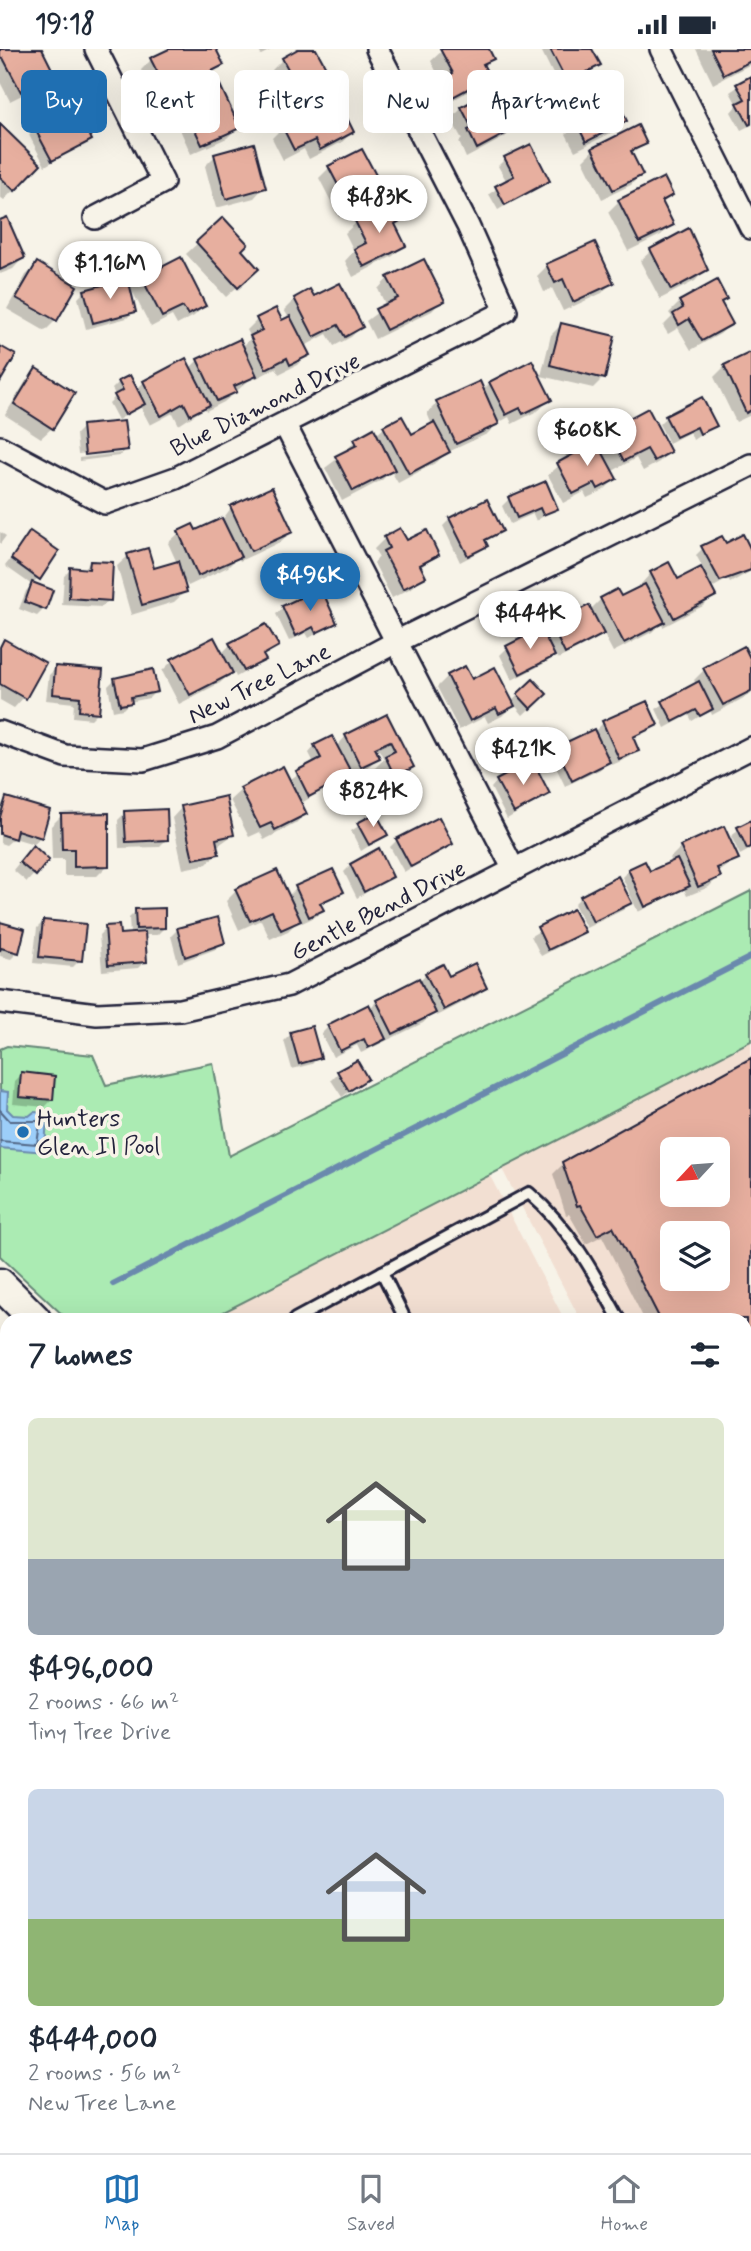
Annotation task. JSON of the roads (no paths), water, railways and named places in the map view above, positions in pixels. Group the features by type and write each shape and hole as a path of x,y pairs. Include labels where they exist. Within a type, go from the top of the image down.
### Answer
{"main road":[{"path":"0,1284 29,1313"}],"street":[{"path":"95,218 163,182 96,49"},
{"name":"Blue Diamond Drive","path":"0,447 105,503 176,478 506,311 377,49"},
{"path":"661,49 751,228"},
{"path":"285,425 514,870"},
{"name":"New Tree Lane","path":"0,731 65,756 143,760 217,737 397,642 751,465"},
{"name":"Gentle Bend Drive","path":"0,1002 97,1014 180,1010 289,985 751,748"}],"lane":[{"path":"306,1313 529,1193 550,1211 587,1260 616,1313"},
{"path":"382,1272 402,1313"}],"water":[{"name":"Hunters Glen II Pool","path":"0,1091 8,1092 7,1109 13,1115 47,1113 45,1152 0,1148"}],"waterway":[{"path":"113,1284 751,957"}],"place":[{"name":"Hunters Glen II Pool","path":"23,1132"}]}
